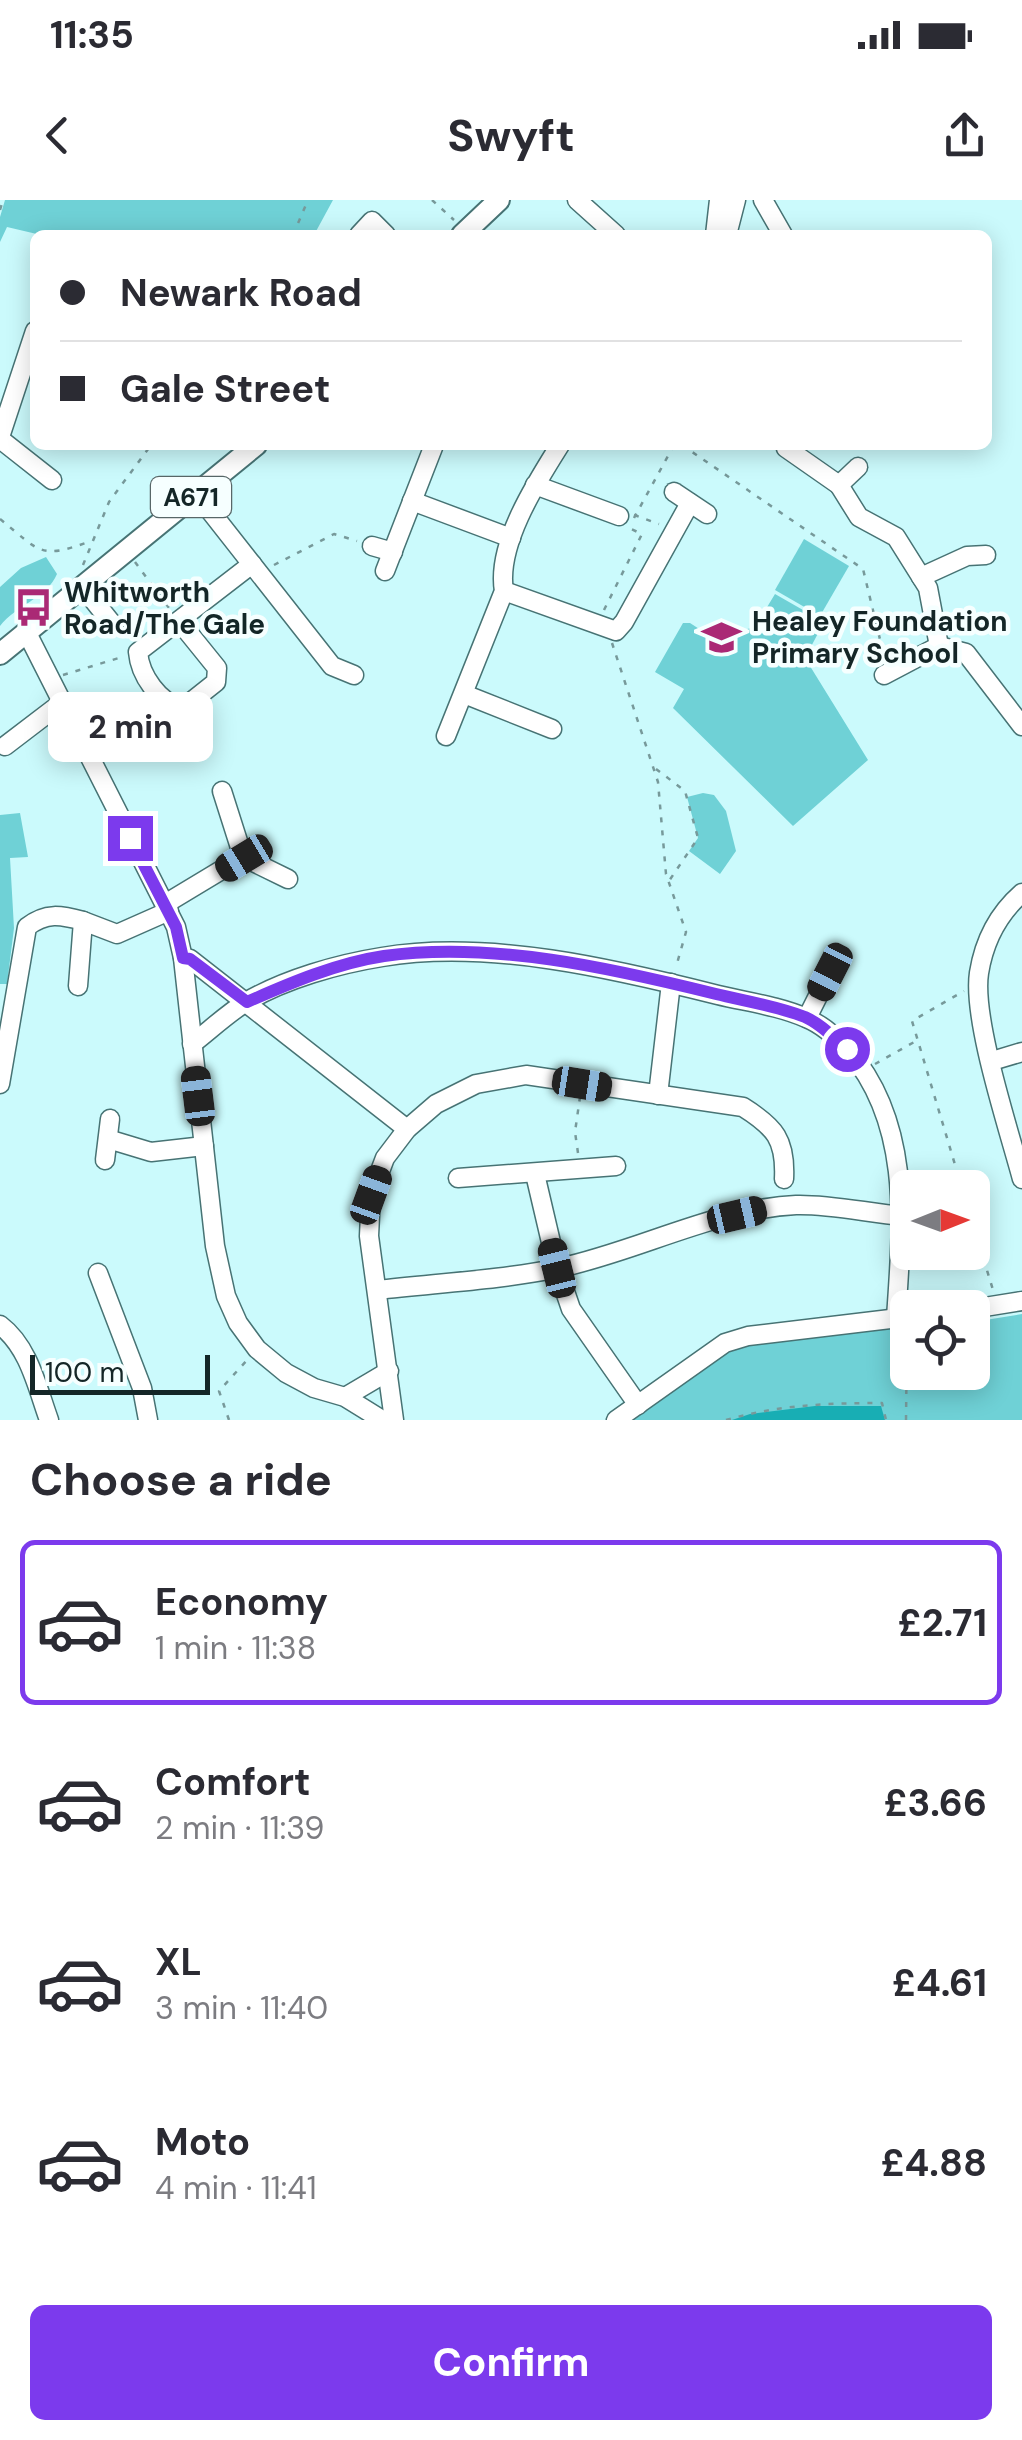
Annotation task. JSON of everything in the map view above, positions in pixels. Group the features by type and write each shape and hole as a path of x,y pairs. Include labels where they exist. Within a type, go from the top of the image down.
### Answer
{"main road":[{"path":"467,230 498,200"},
{"name":"A671","path":"0,654 83,576 126,550 250,450"}],"street":[{"path":"577,200 610,230"},
{"path":"716,230 719,200"},
{"path":"728,230 736,200"},
{"path":"763,200 779,230"},
{"path":"364,230 372,221 381,230"},
{"path":"30,362 0,438 52,480"},
{"path":"386,572 432,450"},
{"path":"446,736 504,591 501,573 512,538 535,485 557,450"},
{"path":"789,450 839,485 855,512 896,536 928,588 939,646"},
{"path":"839,485 858,467"},
{"path":"535,485 627,516"},
{"path":"674,492 707,514"},
{"path":"196,493 332,666 354,676"},
{"path":"412,501 512,538"},
{"path":"504,591 601,629 616,631 690,503"},
{"path":"372,546 393,552"},
{"path":"922,577 967,556 986,554"},
{"path":"179,621 217,668 216,682 182,709 167,704 139,668 138,652 252,564"},
{"path":"83,576 114,626"},
{"path":"26,631 167,908 180,941 215,1246 226,1296 238,1323 257,1349 286,1373 345,1398 382,1420"},
{"path":"886,673 939,646 966,653 1022,726"},
{"path":"464,694 552,729"},
{"path":"5,746 60,704"},
{"path":"222,791 244,858 288,878"},
{"path":"0,1084 27,927 51,915 83,921 117,934 167,908 244,858"},
{"path":"1022,893 994,922 979,974 980,1008 1022,1179"},
{"path":"78,986 83,921"},
{"path":"192,1044 247,1002 336,968 382,956 506,953 672,983 807,1018 847,1049 864,1071 890,1134 899,1170"},
{"path":"183,958 190,959 247,1002 407,1130"},
{"path":"807,1018 830,972"},
{"path":"658,1095 672,983"},
{"path":"992,1061 1022,1052"},
{"path":"394,1420 369,1236 371,1195 385,1158 407,1130 436,1104 476,1084 526,1076 743,1107 770,1123 785,1154 784,1179 764,1209"},
{"path":"105,1160 110,1119"},
{"path":"108,1139 151,1152 204,1146"},
{"path":"458,1178 616,1166"},
{"path":"535,1174 571,1309 638,1405"},
{"path":"784,1179 799,1205"},
{"path":"377,1290 557,1268 764,1209 799,1205 890,1215"},
{"path":"98,1273 142,1388 148,1420"},
{"path":"990,1307 1022,1302"},
{"path":"616,1420 725,1343 748,1336 890,1323"},
{"path":"0,1325 26,1356 49,1420"},
{"path":"345,1398 389,1371"}],"path":[{"path":"0,210 3,200"},
{"path":"295,230 308,200"},
{"path":"432,200 461,230"},
{"path":"83,576 109,502 147,450"},
{"path":"627,516 671,450"},
{"path":"689,450 863,568 886,673"},
{"path":"627,516 675,530"},
{"path":"627,516 631,529 642,534 601,629 655,768 669,882 686,932 672,983"},
{"path":"0,519 38,550 56,554 93,541"},
{"path":"282,558 334,534 372,546"},
{"path":"126,550 179,621"},
{"path":"49,679 138,652"},
{"path":"655,768 685,790 698,838 669,882"},
{"path":"957,1170 912,1021 979,986"},
{"path":"864,1071 918,1041"},
{"path":"580,1170 575,1132 582,1084"},
{"path":"986,1270 997,1306"},
{"path":"229,1420 219,1392 257,1349"},
{"path":"905,1390 906,1420"},
{"path":"726,1420 756,1411 814,1403 882,1403 886,1420"}],"shaded area":[{"path":"5,200 333,200 317,230 30,232 7,227 0,242"},
{"path":"804,539 849,566 820,616 775,590"},
{"path":"46,557 57,574 52,582 0,626 0,587 21,568"},
{"path":"775,594 824,622 805,658 868,760 793,826 673,708 684,689 655,672 683,623 690,623 713,638 755,627"},
{"path":"714,795 726,811 736,851 720,874 689,851 698,838 687,797"},
{"path":"20,813 28,857 10,858 14,928 7,984 0,984 0,815"},
{"path":"1022,1314 1022,1420 632,1420 696,1372 736,1349 797,1335 843,1331 890,1329 890,1390 990,1390 990,1319"},
{"path":"815,1406 881,1406 885,1420 732,1420 750,1414"}],"place":[{"name":"Whitworth Road/The Gale","path":"34,608"},
{"name":"Healey Foundation Primary School","path":"722,637"}],"route":[{"path":"130,838 176,927 183,958 190,959 247,1002 286,984 382,956 506,953 672,983 767,1006 807,1018 847,1049"}]}
